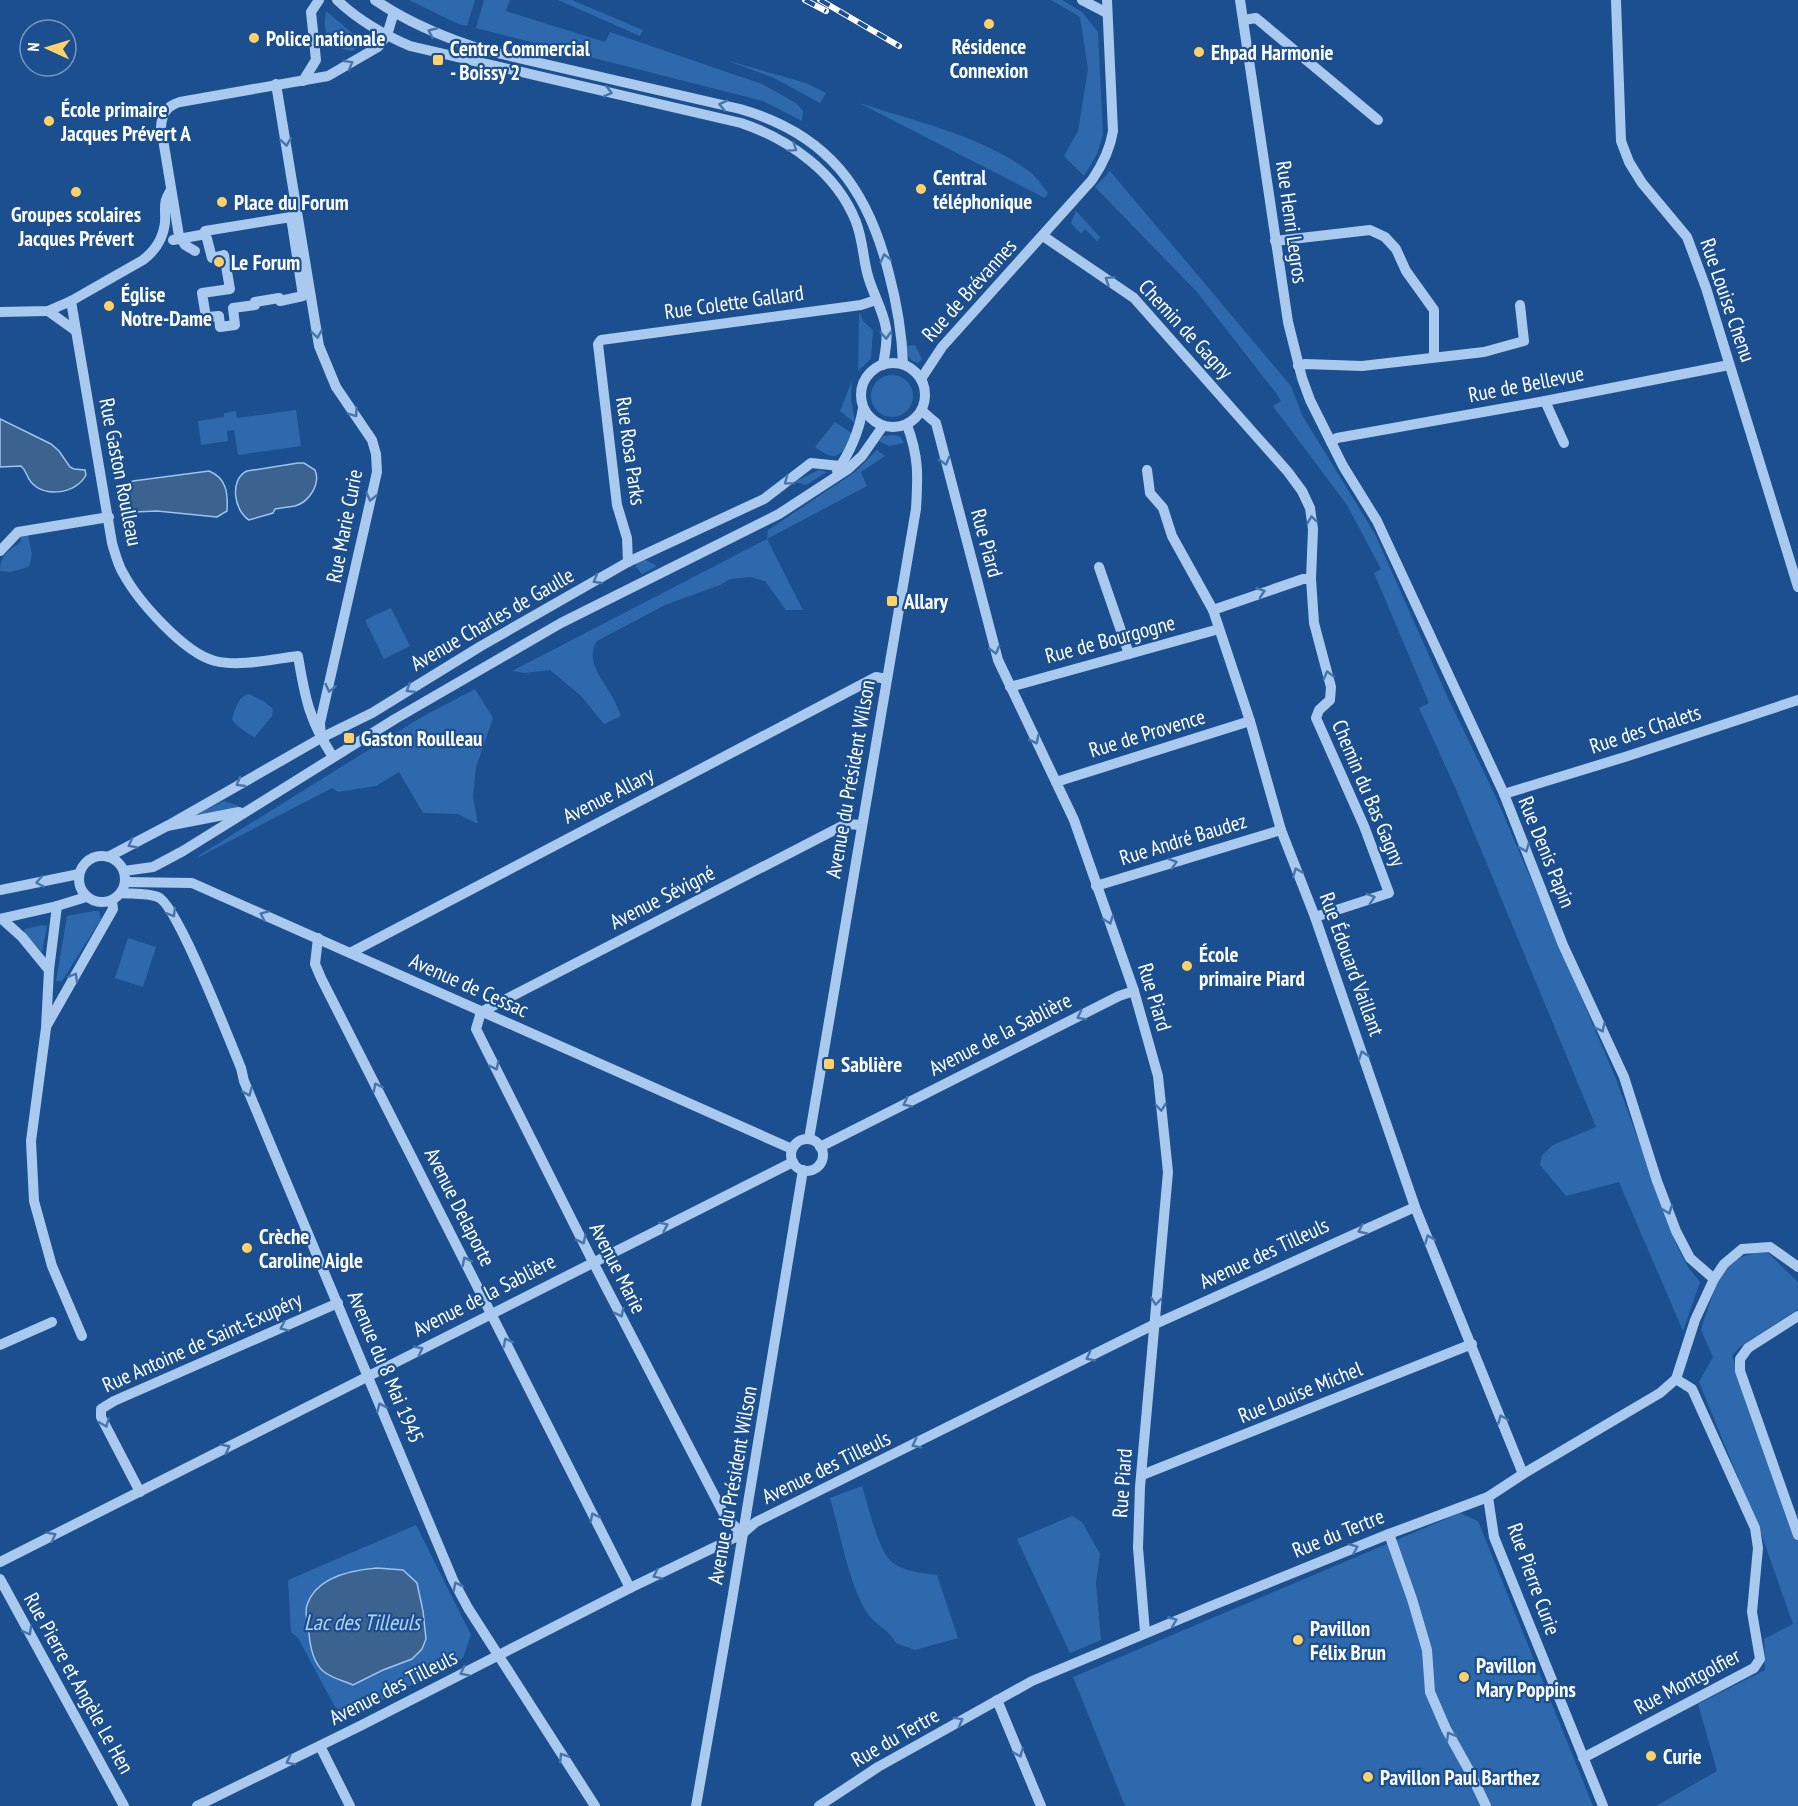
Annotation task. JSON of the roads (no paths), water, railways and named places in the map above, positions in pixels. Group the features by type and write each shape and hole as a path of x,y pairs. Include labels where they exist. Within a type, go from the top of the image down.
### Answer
{"street":[{"path":"303,81 316,60 311,12 319,0"},
{"path":"338,0 361,20 410,46 741,123 775,137 803,155 842,194 857,224 866,268 886,329 884,365"},
{"path":"375,0 444,37 484,50 758,114 806,139 837,167 869,211 882,247 892,287 902,336 903,364"},
{"path":"1082,0 1107,13"},
{"name":"Rue de Brévannes","path":"921,379 942,347 1092,180 1105,160 1111,146 1113,131 1107,0"},
{"name":"Rue Henri Legros","path":"1240,0 1288,322 1298,366 1310,400 1331,442"},
{"name":"Rue Louise Chenu","path":"1616,0 1621,141 1629,162 1642,183 1687,237 1706,288 1729,365 1793,554 1798,587"},
{"path":"195,251 185,245 179,236 161,127 164,111 180,102 328,76 376,49 387,35 394,12"},
{"path":"1244,20 1256,18 1378,120"},
{"name":"Rue Marie Curie","path":"276,84 295,223 319,346 336,387 372,440 376,454 377,472 320,723 321,738"},
{"path":"0,312 48,311 70,301 153,253 163,233 164,201 171,190"},
{"path":"173,240 206,234 295,223 303,296 255,302 255,305 233,308 235,325 220,327 219,316 206,317 202,293 230,289 224,255 212,258 206,234"},
{"path":"1275,241 1370,230 1385,237 1396,249 1406,271 1434,310 1434,357"},
{"name":"Chemin de Gagny","path":"1043,236 1134,298 1237,412"},
{"name":"Rue Colette Gallard","path":"598,344 601,340 876,300"},
{"name":"Rue Gaston Roulleau","path":"70,301 112,543 122,573 156,617 179,641 215,661 255,663 298,656 306,704 321,738"},
{"path":"1298,366 1305,364 1362,366 1484,352 1524,341 1520,305"},
{"path":"48,311 76,331"},
{"name":"Rue Rosa Parks","path":"598,344 617,505 627,538 628,562"},
{"path":"903,364 914,370 921,379 926,401 922,411 907,425 897,428 883,426 872,420 863,408 861,394 864,381 872,371 884,365 903,364"},
{"name":"Rue de Bellevue","path":"1331,442 1337,438 1729,365"},
{"path":"1545,401 1564,443"},
{"name":"Avenue Charles de Gaulle","path":"828,483 848,455 859,431 863,408"},
{"name":"Rue Piard","path":"922,411 936,423 998,660 1074,820 1134,991 1158,1076 1168,1172 1142,1475 1138,1548 1145,1632"},
{"name":"Chemin du Bas Gagny","path":"1237,412 1288,472 1302,491 1310,508 1313,529 1311,579 1314,623 1331,687 1330,700 1319,710 1316,718 1364,826 1389,892 1316,917"},
{"name":"Avenue du Président Wilson","path":"809,1139 916,509 918,468 916,449 907,425"},
{"name":"Avenue Charles de Gaulle","path":"125,876 153,867 183,851 395,719 561,623 778,514 828,483 862,456 883,426"},
{"name":"Rue Denis Papin","path":"1331,442 1377,521 1503,794 1563,945 1624,1077 1657,1181 1676,1231 1690,1258 1714,1279"},
{"name":"Avenue Charles de Gaulle","path":"108,857 168,826 321,738 372,713 481,646 628,562 764,499 811,463 840,466"},
{"name":"Rue Édouard Vaillant","path":"1147,470 1150,493 1163,508 1172,536 1213,610 1250,721 1281,830 1316,917 1415,1207 1523,1474"},
{"path":"0,551 18,532 109,517"},
{"path":"1099,567 1129,654"},
{"path":"1213,610 1302,579 1311,579"},
{"name":"Rue de Bourgogne","path":"1010,687 1219,629"},
{"name":"Avenue Allary","path":"350,953 876,677 886,679"},
{"name":"Rue des Chalets","path":"1503,794 1798,700"},
{"name":"Rue de Provence","path":"1056,782 1250,721"},
{"path":"321,738 333,757"},
{"name":"Avenue Charles de Gaulle","path":"168,826 248,810"},
{"name":"Avenue Sévigné","path":"482,1012 846,824 862,825"},
{"name":"Rue André Baudez","path":"1096,886 1281,830"},
{"path":"101,856 108,857 121,865 125,876 121,893 112,901 100,903 86,897 81,890 79,874 87,861 101,856"},
{"path":"0,890 79,874"},
{"name":"Avenue de Cessac","path":"125,876 192,883 792,1149"},
{"name":"Avenue du 8 Mai 1945","path":"121,893 160,897 170,908 242,1068 244,1081 453,1580 497,1655 595,1806"},
{"path":"1,919 86,897"},
{"path":"46,1028 113,909 112,901"},
{"path":"57,906 46,1028 31,1141 34,1201 52,1266 82,1336"},
{"path":"1,919 22,937 50,970"},
{"name":"Avenue Delaporte","path":"318,939 315,964 321,978 630,1588"},
{"name":"Avenue de la Sablière","path":"820,1147 1119,996 1134,991"},
{"name":"Avenue Marie","path":"482,1012 476,1029 592,1262 725,1516 742,1534"},
{"path":"809,1139 820,1147 822,1157 813,1169 803,1170 793,1162 792,1149 798,1141 809,1139"},
{"name":"Avenue de la Sablière","path":"0,1562 793,1162"},
{"name":"Avenue du Président Wilson","path":"696,1806 729,1623 803,1170"},
{"name":"Avenue des Tilleuls","path":"197,1806 742,1534 756,1522 1154,1325 1415,1207"},
{"path":"1676,1379 1695,1320 1714,1279 1724,1264 1742,1249 1770,1246 1798,1267"},
{"name":"Rue Antoine de Saint-Exupéry","path":"140,1492 101,1417 101,1409 338,1303"},
{"path":"1798,1316 1748,1348 1740,1359 1740,1371 1798,1535"},
{"path":"0,1345 52,1322"},
{"name":"Rue Louise Michel","path":"1142,1475 1472,1344"},
{"name":"Rue du Tertre","path":"819,1806 878,1767 1032,1681 1145,1632 1389,1534 1488,1497 1660,1393 1676,1379"},
{"name":"Rue Montgolfier","path":"1583,1758 1754,1668 1760,1659 1752,1612 1758,1548 1755,1528 1692,1389 1676,1379"},
{"name":"Rue Pierre Curie","path":"1488,1497 1494,1538 1603,1806"},
{"path":"1389,1534 1427,1650 1430,1692 1446,1729 1486,1806"},
{"name":"Rue Pierre et Angèle Le Hen","path":"0,1580 124,1806"},
{"path":"997,1700 1041,1806"},
{"path":"320,1746 350,1806"}],"water":[{"path":"0,419 51,444 70,467 85,470 86,475 82,481 68,490 44,491 31,482 21,466 0,467"},
{"path":"304,463 315,470 316,475 315,486 305,501 295,506 275,509 273,513 249,520 244,516 237,503 236,495 241,475 247,471"},
{"path":"209,471 220,478 225,487 227,511 217,517 157,511 134,512 125,509 125,490 127,484 133,481"},
{"name":"Lac des Tilleuls","path":"377,1568 403,1570 417,1583 426,1639 422,1649 412,1659 353,1685 326,1673 317,1663 310,1643 306,1608 312,1595 327,1582 346,1573"}],"railway":[{"path":"805,0 826,11"},
{"path":"820,0 899,46"}],"place":[{"name":"Résidence Connexion","path":"989,24"},
{"name":"Police nationale","path":"254,38"},
{"name":"Ehpad Harmonie","path":"1199,52"},
{"name":"Centre Commercial - Boissy 2","path":"438,60"},
{"name":"École primaire Jacques Prévert A","path":"49,121"},
{"name":"Central téléphonique","path":"921,189"},
{"name":"Groupes scolaires Jacques Prévert","path":"76,192"},
{"name":"Place du Forum","path":"222,202"},
{"name":"Le Forum","path":"219,262"},
{"name":"Église Notre-Dame","path":"109,306"},
{"name":"Allary","path":"892,601"},
{"name":"Gaston Roulleau","path":"349,738"},
{"name":"École primaire Piard","path":"1187,966"},
{"name":"Sablière","path":"829,1064"},
{"name":"Crèche Caroline Aigle","path":"247,1248"},
{"name":"Pavillon Félix Brun","path":"1298,1640"},
{"name":"Pavillon Mary Poppins","path":"1464,1677"},
{"name":"Curie","path":"1651,1756"},
{"name":"Pavillon Paul Barthez","path":"1368,1777"}]}
